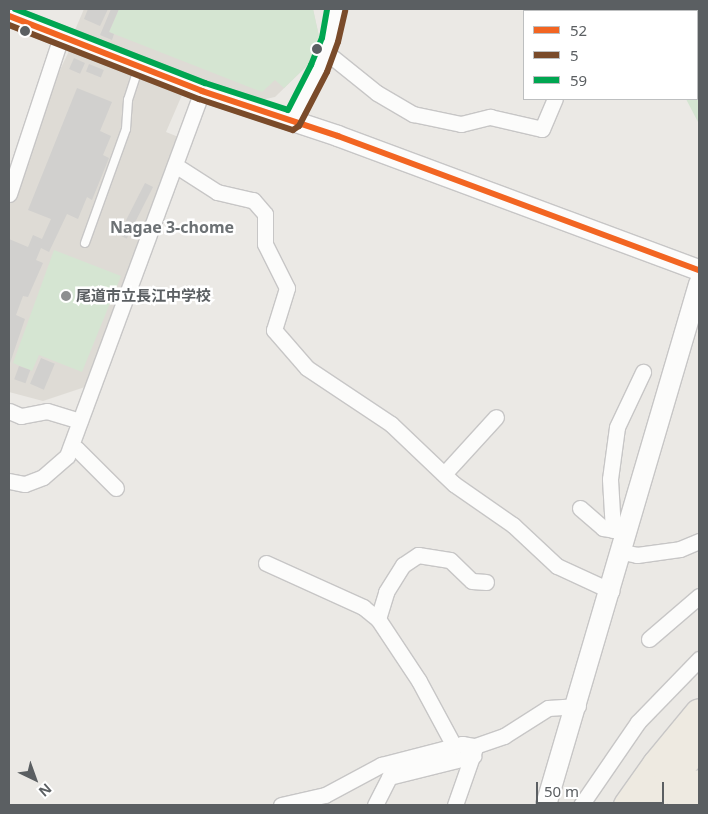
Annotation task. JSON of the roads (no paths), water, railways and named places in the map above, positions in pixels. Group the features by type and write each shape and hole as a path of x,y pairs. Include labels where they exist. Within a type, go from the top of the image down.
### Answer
{"highway":[{"path":"627,805 656,764 699,712"},
{"path":"649,805 699,747"},
{"path":"680,805 699,783"}],"main road":[{"path":"9,16 202,92 292,121 699,270"},
{"path":"546,805 578,706 623,552 621,530 699,284"}],"street":[{"path":"9,16 12,9"},
{"path":"292,121 326,52 336,9"},
{"path":"9,194 61,38"},
{"path":"326,52 377,93 414,114 461,124 490,118 542,129 555,100"},
{"path":"9,481 25,484 43,478 56,469 71,447 202,92"},
{"path":"175,165 217,192 252,200 265,214 265,244 287,288 274,330 307,368 391,424 444,474 513,525 558,566 611,591"},
{"path":"580,508 603,528 621,530 610,479 617,426 643,372"},
{"path":"9,411 21,416 47,412 80,421"},
{"path":"444,474 496,417"},
{"path":"71,447 77,449 116,488"},
{"path":"623,552 636,555 680,549 699,541"},
{"path":"378,619 386,592 403,565 418,555 450,560 472,580 486,582"},
{"path":"266,563 363,607 378,619 419,681 454,746"},
{"path":"649,639 699,596"},
{"path":"582,805 638,722 699,659"},
{"path":"375,805 389,777 474,751 504,736 548,708 578,706"},
{"path":"281,805 325,795 381,765 454,746 474,751"},
{"path":"456,805 474,751"}],"lane":[{"path":"85,244 126,129 128,100 139,66"}],"place":[{"name":"尾道市立長江中学校","path":"66,296"}],"district":[{"name":"Nagae 3-chome","path":"172,227"}]}
